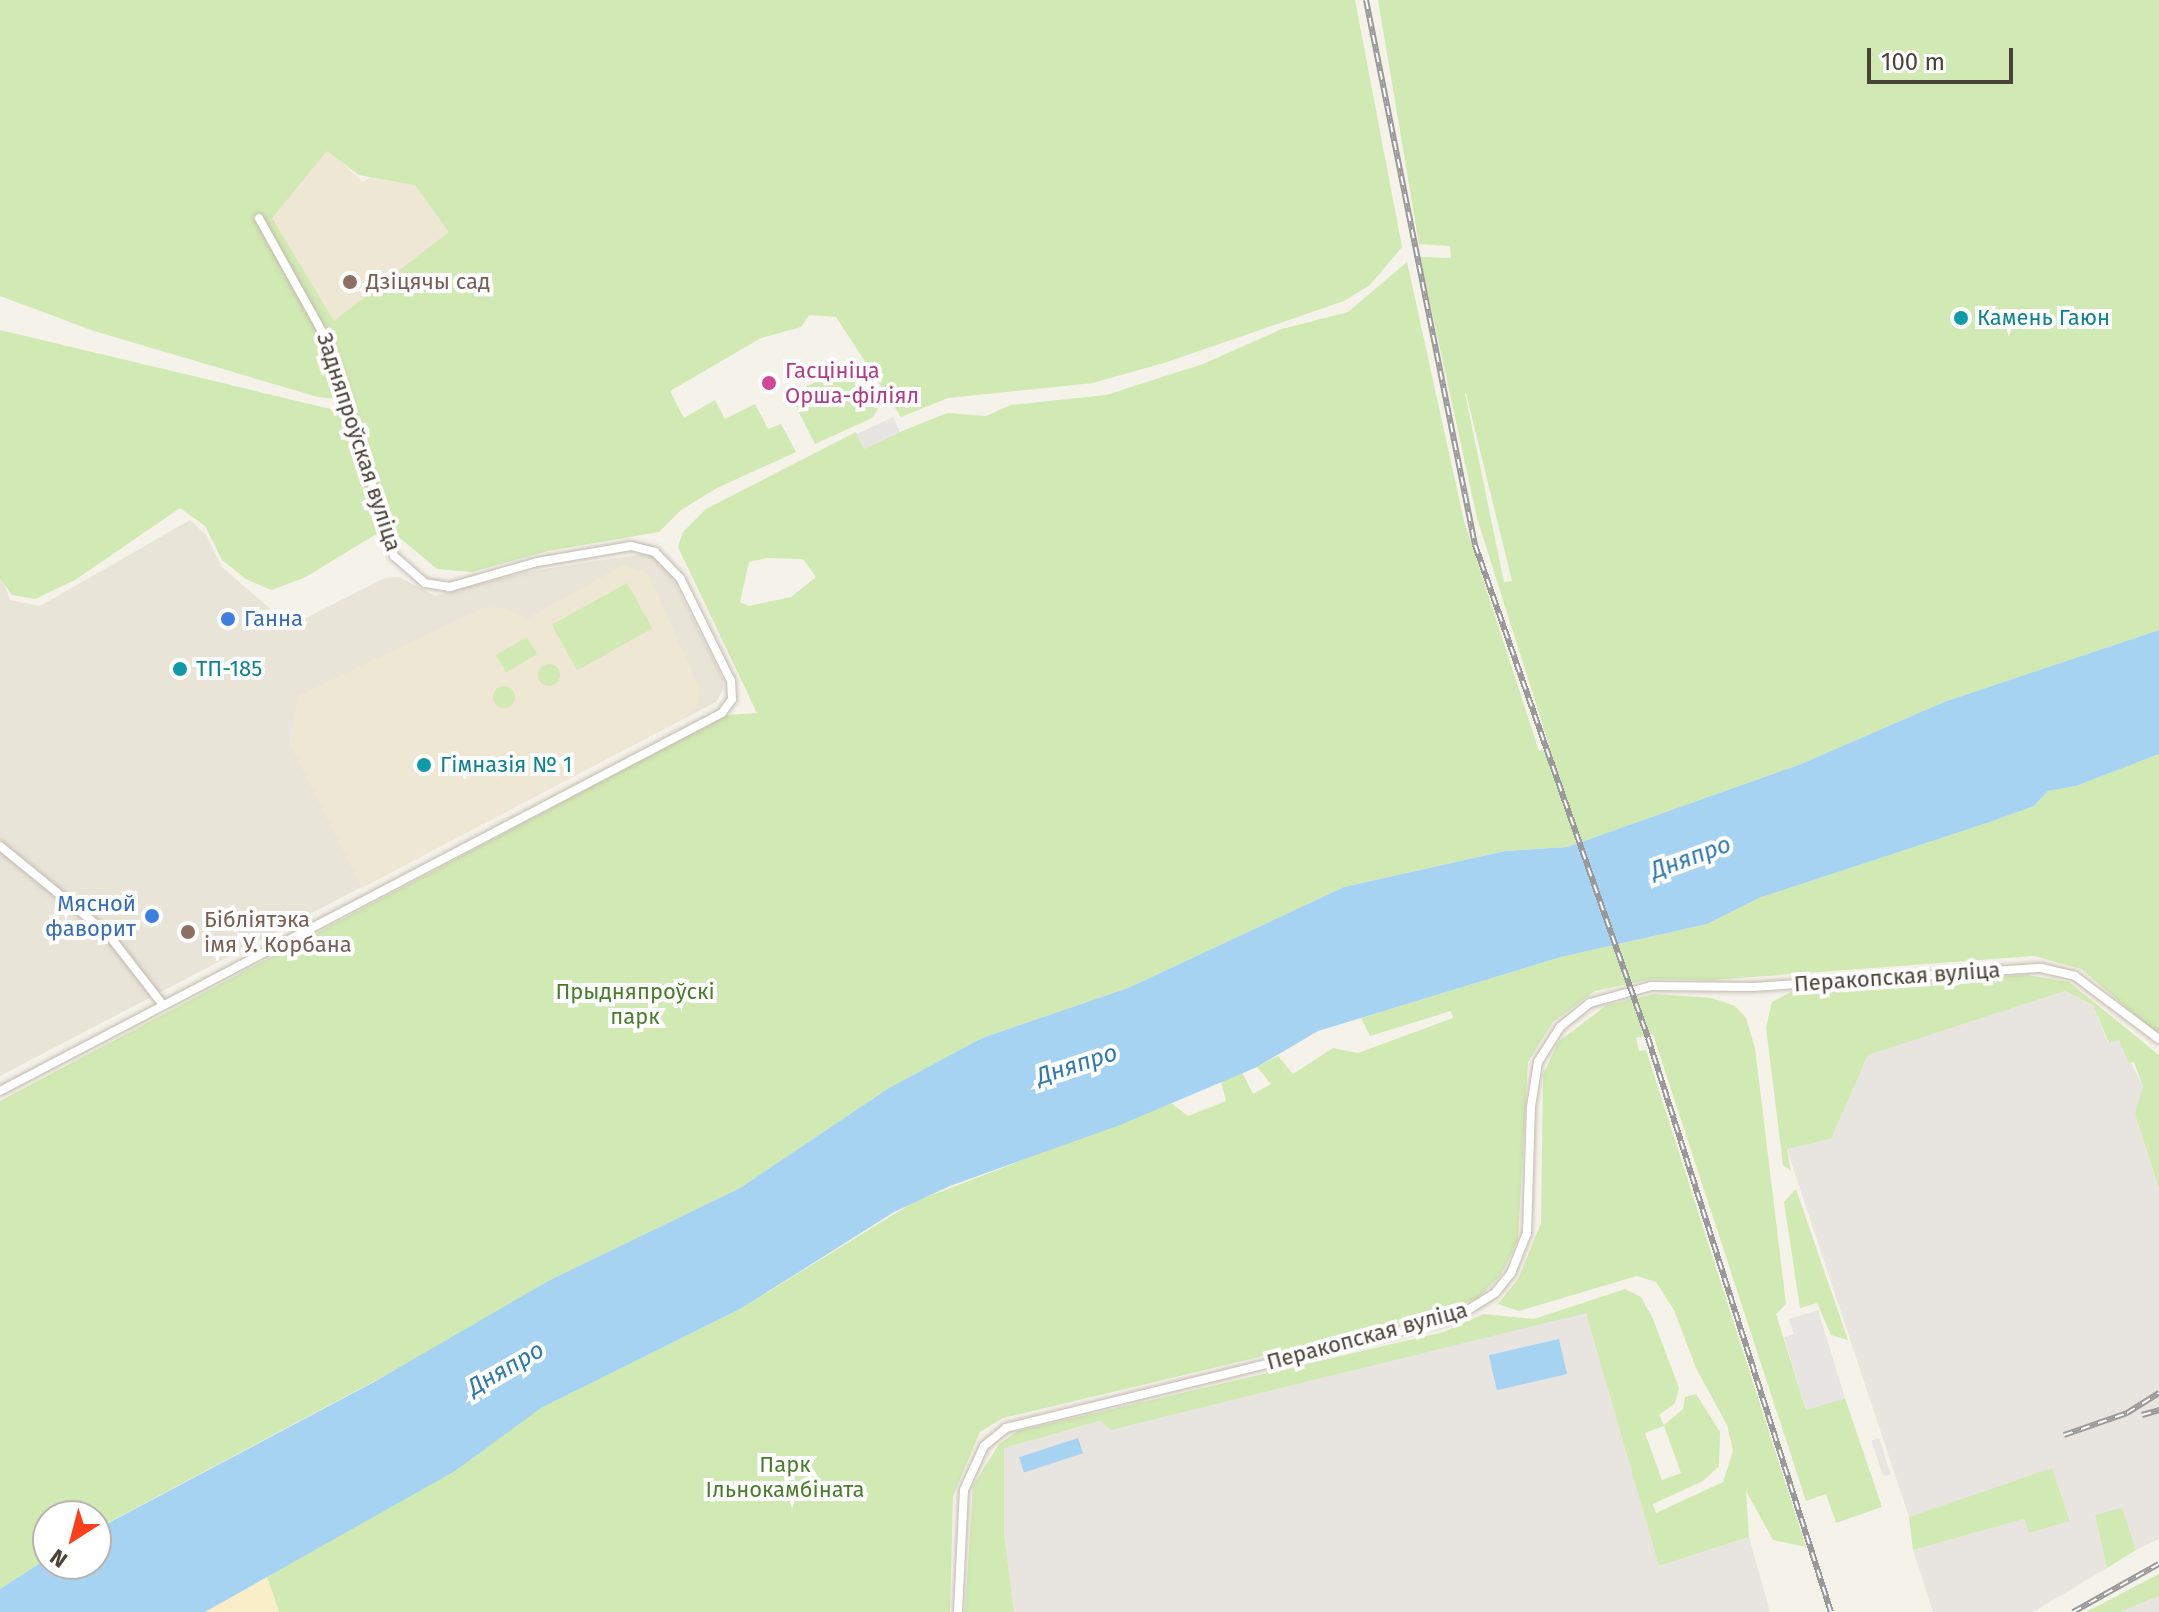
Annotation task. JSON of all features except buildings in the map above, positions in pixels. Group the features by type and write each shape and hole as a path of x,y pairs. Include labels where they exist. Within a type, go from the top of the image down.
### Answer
{"street":[{"name":"Задняпроўская вуліца","path":"0,1091 722,713 732,699 731,681 680,578 655,552 631,546 537,562 450,587 425,583 394,556 329,344 259,218"},
{"path":"0,846 108,934 163,1005"},
{"name":"Перакопская вуліца","path":"958,1612 964,1490 984,1446 1006,1428 1455,1318 1495,1293 1515,1265 1527,1233 1531,1107 1538,1062 1560,1027 1590,1003 1651,986 1753,987 2041,968 2075,976 2159,1039"}],"shaded area":[{"name":"Дзіцячы сад","path":"326,148 363,182 406,156 460,234 332,331 269,215"},
{"path":"893,417 900,432 864,449 857,434"},
{"path":"190,520 207,536 222,567 290,626 385,578 399,577 435,596 526,572 649,553 666,566 723,679 723,690 716,702 0,1076 0,571 10,600 40,606"},
{"path":"624,565 648,573 699,687 698,704 686,717 362,888 289,742 298,696 483,608 499,607 528,618"},
{"path":"2065,991 2093,1005 2108,1043 2119,1040 2143,1086 2135,1114 2159,1189 2159,1539 2136,1550 2122,1509 2095,1516 2107,1568 2033,1612 1933,1612 1913,1550 2024,1519 2029,1532 2070,1520 2052,1469 1909,1517 1787,1149 1831,1139 1868,1055"},
{"path":"1818,1310 1845,1398 1806,1410 1784,1337 1794,1334 1789,1319"},
{"path":"1586,1312 1659,1566 1749,1537 1770,1612 1014,1612 1004,1532 1004,1448 1101,1421 1111,1430"},
{"path":"1879,1438 1891,1474 1883,1477 1871,1440"},
{"path":"2159,1596 2159,1612 2120,1612"}],"green space":[{"path":"0,0 1355,0 1402,247 1370,285 1344,301 1167,362 1093,383 948,398 901,417 836,317 809,315 801,327 761,338 670,391 684,418 715,400 725,419 755,404 768,429 781,424 796,452 717,488 681,510 659,532 548,551 472,572 437,569 393,532 378,533 304,578 271,590 246,579 222,560 205,526 180,508 75,580 35,599 12,595 0,578 0,330 356,415 353,401 318,397 94,331 0,296","holes":["327,151 359,175 415,185 449,232 334,321 272,218"]},
{"name":"Прыдняпроўскі парк","path":"1378,0 2159,0 2159,630 1944,702 1801,764 1567,847 1505,851 1344,887 1128,988 982,1038 889,1088 740,1188 550,1280 431,1351 112,1520 112,1500 32,1500 32,1568 0,1589 0,1101 727,715 757,713 678,547 683,532 706,509 856,432 863,447 947,413 986,416 1011,405 1106,395 1203,364 1282,329 1348,312 1407,262 1464,521 1539,751 1550,748 1477,518 1420,257 1451,258 1450,246 1419,244","holes":["1466,393 1512,581 1504,582","767,558 803,559 816,577 791,597 749,606 740,602 749,562"]},
{"path":"852,363 878,409 872,418 815,444 790,395"},
{"path":"627,583 652,628 577,670 552,625"},
{"path":"527,637 537,654 506,672 496,655"},
{"path":"549,664 557,667 560,675 557,683 549,686 541,683 538,675 541,667"},
{"path":"504,686 512,689 515,697 512,705 504,708 496,705 493,697 496,689"},
{"name":"Парк Ільнокамбіната","path":"2159,754 2159,1035 2081,969 2034,956 1712,980 1652,979 1595,991 1553,1022 1528,1062 1518,1240 1501,1275 1478,1298 1432,1316 1003,1418 980,1432 953,1496 950,1612 279,1612 266,1574 335,1538 541,1408 742,1308 914,1202 1171,1103 1188,1116 1226,1101 1221,1082 1242,1072 1253,1094 1271,1084 1257,1067 1278,1056 1293,1074 1333,1048 1358,1053 1453,1018 1451,1011 1370,1036 1361,1018 1561,957 1707,924 1759,898 1987,823 2034,806 2048,791 2076,786"},
{"path":"2027,975 2069,982 2159,1055 2159,1189 2135,1114 2143,1086 2134,1062 2129,1063 2119,1040 2109,1043 2093,1005 2065,991 1868,1055 1831,1139 1787,1149 1791,1171 1783,1165 1766,1027 1772,1002 1793,991"},
{"path":"1654,994 1712,998 1735,1006 1746,1018 1755,1048 1786,1304 1776,1314 1806,1410 1845,1398 1882,1507 1836,1523 1826,1494 1806,1501 1653,1034 1636,1038 1639,1051 1646,1050 1806,1547 1773,1540 1746,1491 1749,1537 1659,1566 1586,1313 1111,1430 1100,1421 1004,1448 1004,1532 1014,1612 965,1612 973,1486 999,1444 1018,1431 1444,1332 1483,1314 1534,1319 1625,1289 1641,1297 1653,1319 1679,1388 1675,1403 1659,1415 1664,1425 1683,1409 1685,1397 1696,1394 1720,1432 1719,1466 1703,1481 1653,1504 1656,1513 1723,1482 1733,1451 1727,1425 1696,1368 1674,1310 1656,1282 1637,1276 1519,1311 1498,1304 1518,1279 1541,1223 1543,1075 1558,1042 1607,1005","holes":["1664,1426 1681,1473 1662,1480 1645,1433"]},
{"path":"1796,1189 1848,1340 1831,1335 1817,1303 1800,1308 1784,1202"},
{"path":"2052,1468 2070,1521 2029,1533 2024,1519 1913,1550 1909,1517"},
{"path":"2122,1508 2136,1550 2107,1568 2095,1515"},
{"path":"2159,1574 2159,1596 2120,1612 2086,1612"}],"sand":[{"path":"266,1574 279,1612 205,1612"}],"water":[{"name":"Дняпро","path":"2159,630 2159,754 2076,786 2048,791 2034,806 1987,823 1759,898 1707,924 1561,957 1318,1031 1257,1067 1120,1125 950,1186 894,1212 742,1308 541,1408 455,1471 205,1612 0,1612 0,1589 32,1568 32,1580 112,1580 112,1521 374,1382 550,1280 740,1188 889,1088 982,1038 1128,988 1344,887 1505,851 1567,847 1801,764 1944,702"},
{"path":"1559,1339 1567,1374 1497,1390 1489,1355"},
{"path":"1078,1438 1083,1453 1024,1472 1019,1457"}],"railway":[{"path":"1366,0 1475,545 1648,1038 1831,1612"},
{"path":"2064,1435 2127,1413 2159,1393"},
{"path":"2142,1415 2159,1410"},
{"path":"2073,1612 2159,1564"}],"place":[{"name":"Дзіцячы сад","path":"350,282"},
{"name":"Камень Гаюн","path":"1961,318"},
{"name":"Гасцініца Орша-філіял","path":"769,383"},
{"name":"Ганна","path":"228,619"},
{"name":"ТП-185","path":"180,669"},
{"name":"Гімназія № 1","path":"424,765"},
{"name":"Мясной фаворит","path":"152,916"},
{"name":"Бібліятэка імя У. Корбана","path":"188,932"}]}
